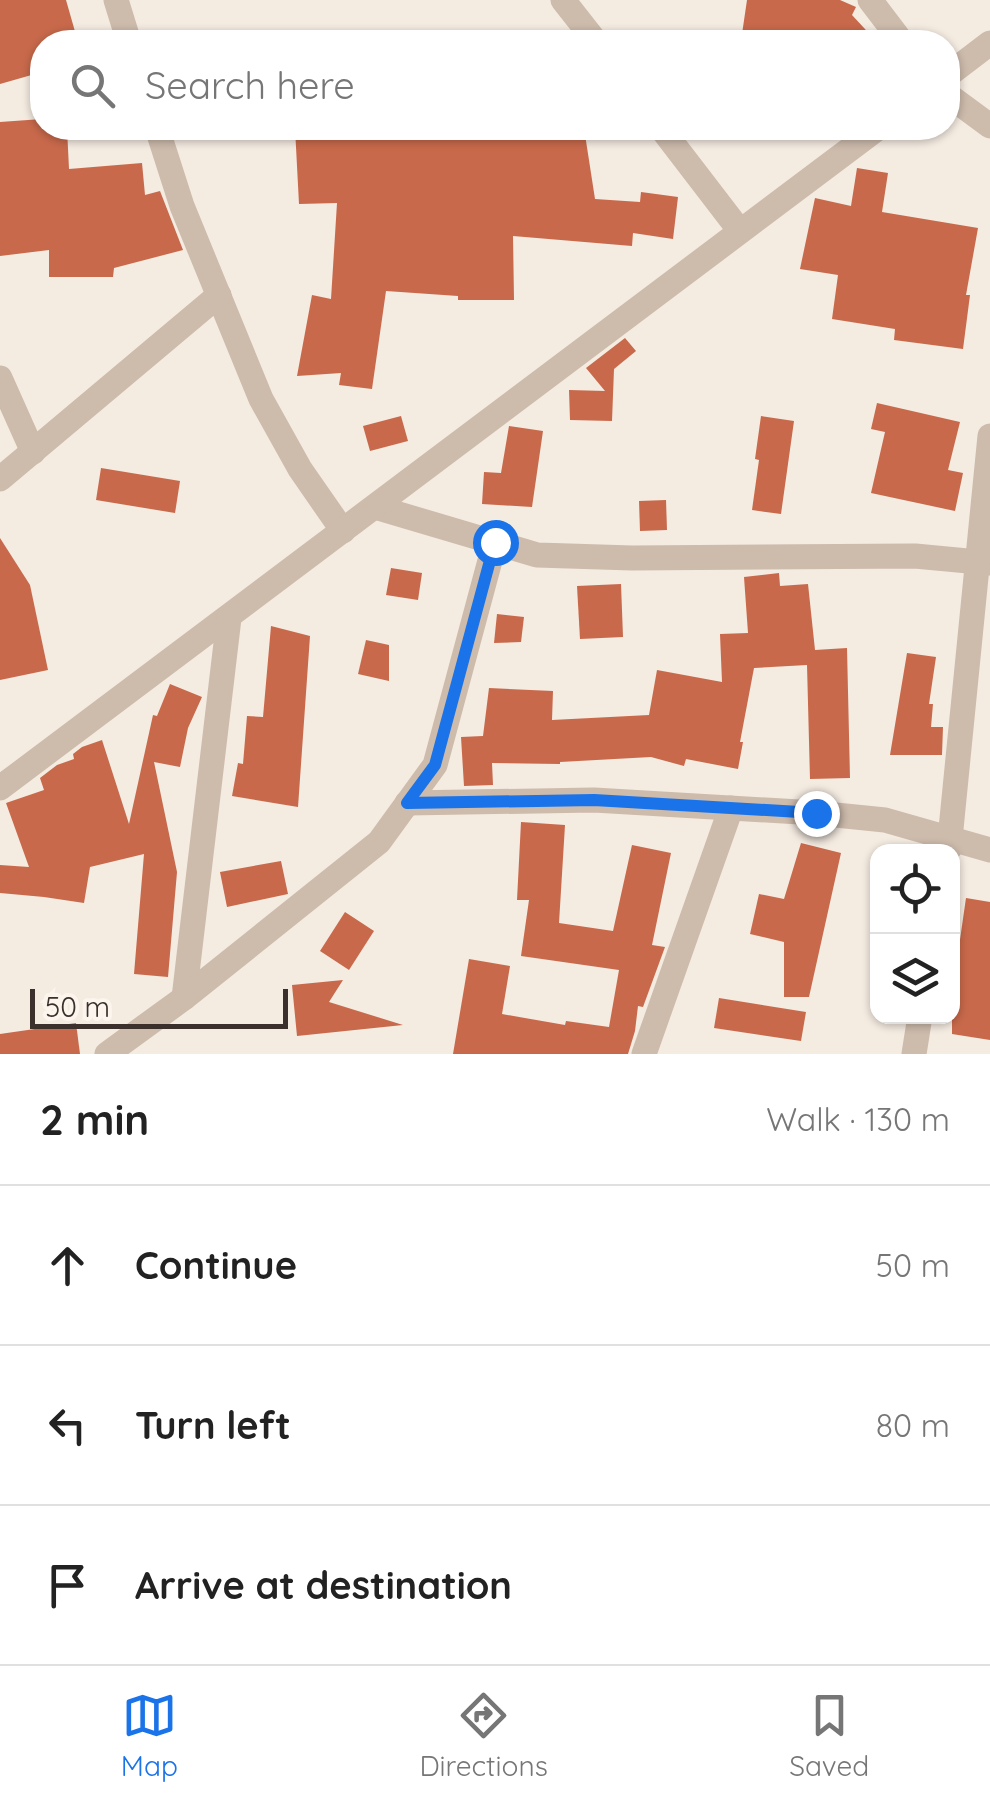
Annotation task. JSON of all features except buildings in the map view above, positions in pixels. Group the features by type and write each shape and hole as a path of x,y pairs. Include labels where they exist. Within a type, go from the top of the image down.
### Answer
{"street":[{"path":"116,0 126,30"},
{"path":"563,0 587,30"},
{"path":"870,0 893,30"},
{"path":"960,66 990,43"},
{"path":"960,104 990,126"},
{"path":"161,140 182,206 261,400 300,469 343,531"},
{"path":"670,140 740,231"},
{"path":"0,788 862,140"},
{"path":"0,479 219,295"},
{"path":"0,378 33,452"},
{"path":"407,803 594,800 731,808 885,820 949,844 983,562 990,436"},
{"path":"374,508 537,555 915,556 983,562"},
{"path":"108,1054 379,842 435,765 495,542"},
{"path":"184,998 229,618"},
{"path":"644,1054 731,808"},
{"path":"960,846 990,850"},
{"path":"914,1054 919,1024"}],"route":[{"path":"495,542 435,765 407,803 594,800 816,813"}]}
